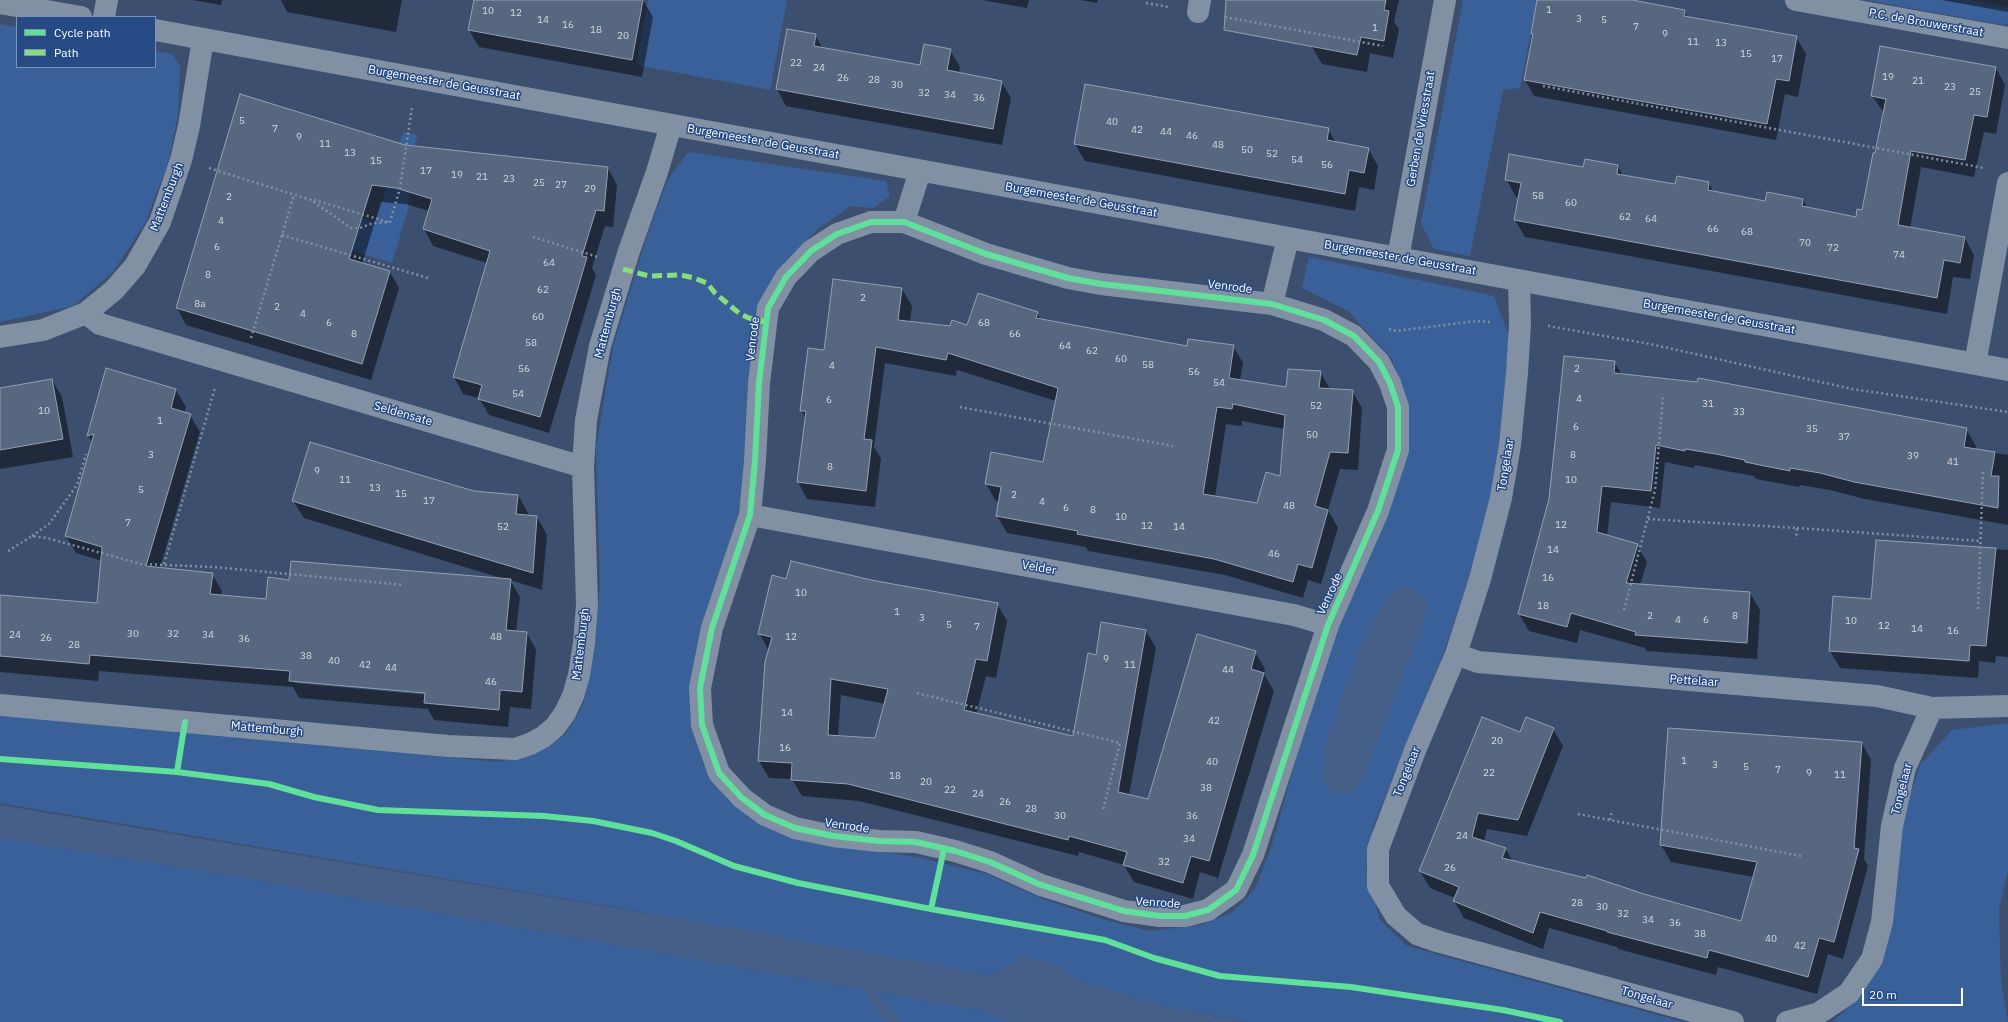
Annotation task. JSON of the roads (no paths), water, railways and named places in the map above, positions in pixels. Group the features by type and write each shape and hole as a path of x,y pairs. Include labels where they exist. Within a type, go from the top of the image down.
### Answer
{"street":[{"path":"104,16 107,0"},
{"name":"Gerben de Vriesstraat","path":"1398,258 1445,0"},
{"name":"P.C. de Brouwerstraat","path":"1796,0 2008,38"},
{"path":"0,2 76,16"},
{"name":"Burgemeester de Geusstraat","path":"156,30 2008,370"},
{"name":"Mattemburgh","path":"0,337 43,330 86,313 114,290 135,266 160,222 181,160 189,126 203,39"},
{"name":"Mattemburgh","path":"0,705 448,746 515,749 530,744 543,737 555,727 565,713 573,696 579,675 587,605 583,467 586,420 600,346 624,265 657,172 671,125"},
{"path":"904,222 920,170"},
{"path":"1975,364 2008,183"},
{"name":"Venrode","path":"870,222 904,222 986,254 1068,278 1101,284 1272,304 1324,320 1354,336 1379,362 1390,383 1398,407 1398,450 1378,511 1328,625 1253,855 1236,890 1208,910 1185,916 1160,916 1124,911 1041,885 990,862 955,851 916,842 879,841 833,836 795,828 765,815 742,798 719,773 702,725 700,688 712,628 750,515 756,461 759,383 768,308 786,277 811,251 837,234 870,222"},
{"path":"1272,304 1288,238"},
{"name":"Tongelaar","path":"1519,280 1520,324 1510,445 1501,498 1480,579 1456,654 1416,748 1378,849 1378,886 1396,916 1417,934 1440,942 1733,1022"},
{"name":"Seldensate","path":"86,313 100,324 583,467"},
{"name":"Velder","path":"750,515 1294,615 1328,625"},
{"name":"Pettelaar","path":"1456,654 1478,662 1486,663 1877,696 1932,708"},
{"path":"1932,708 2008,706"},
{"name":"Tongelaar","path":"1788,1022 1819,1013 1849,992 1872,959 1882,922 1892,826 1905,768 1932,708"}],"waterway":[{"path":"868,977 873,996 894,1022"}]}
